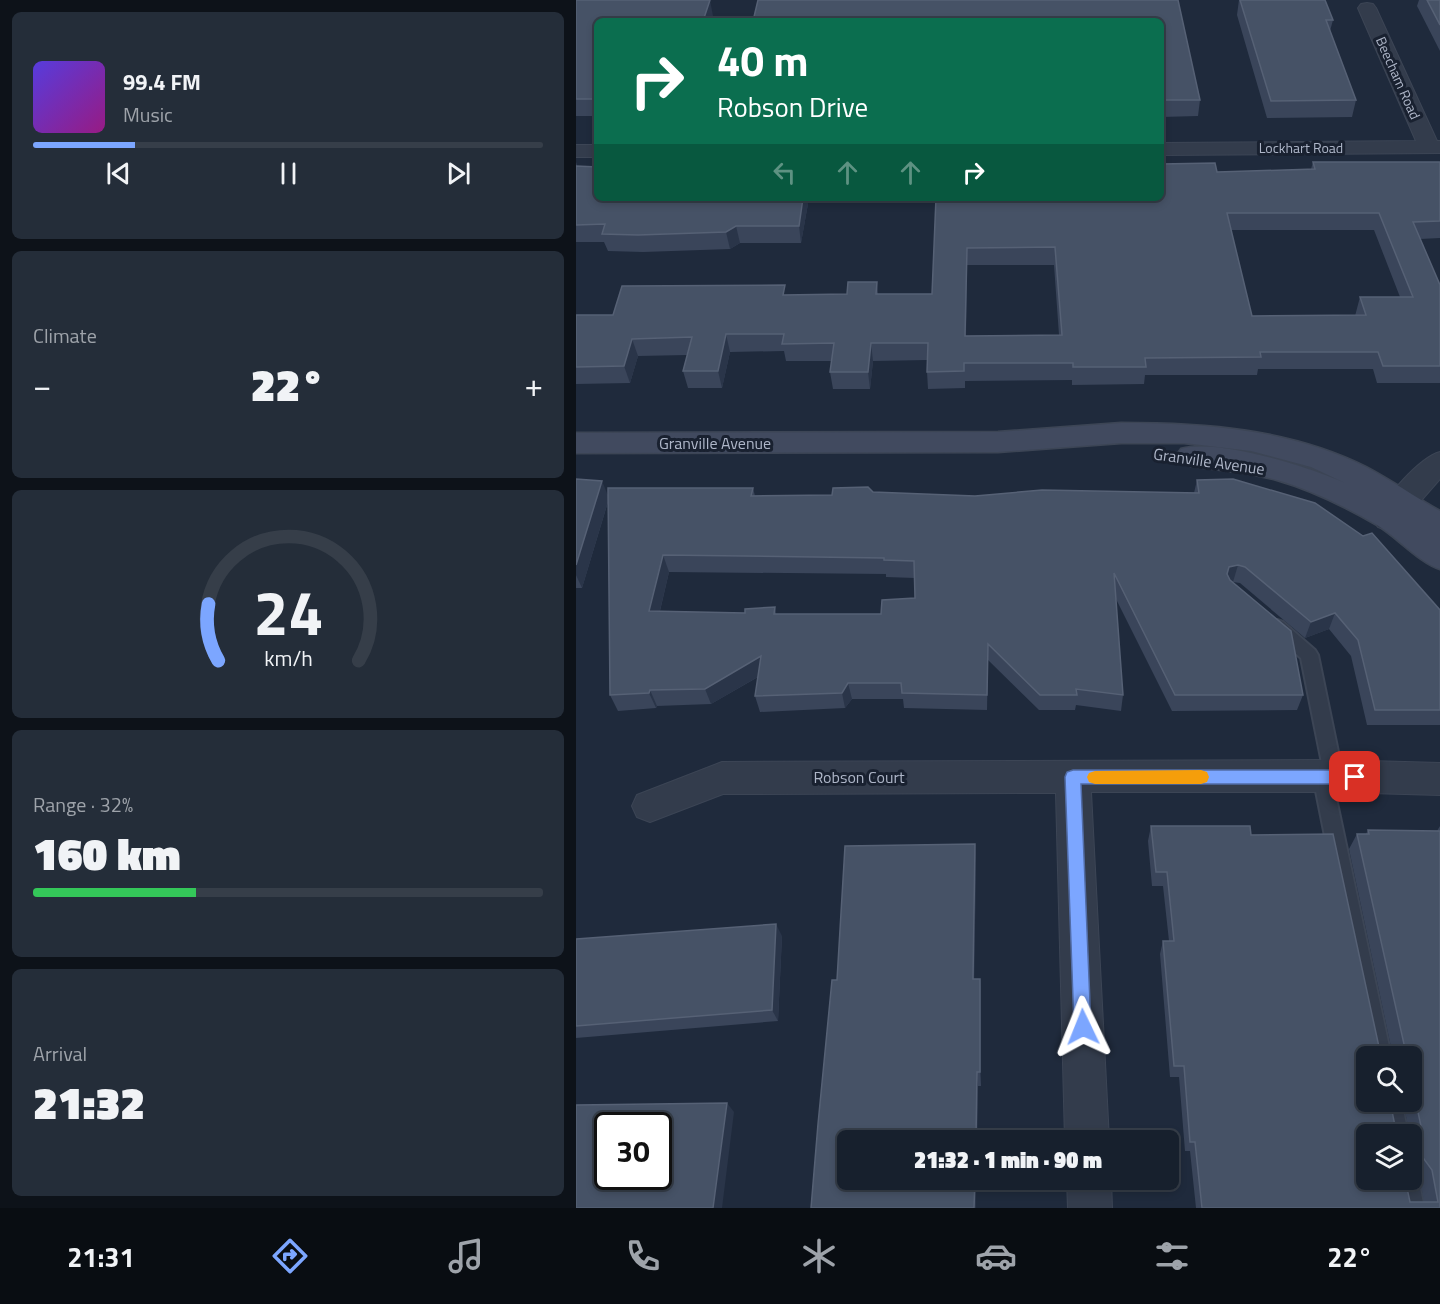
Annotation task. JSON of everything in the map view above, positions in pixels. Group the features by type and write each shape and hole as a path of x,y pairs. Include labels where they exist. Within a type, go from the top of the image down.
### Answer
{"street":[{"name":"Beecham Road","path":"1367,8 1435,147"},
{"name":"Lockhart Road","path":"1164,148 1435,147"},
{"path":"576,151 594,151"},
{"name":"Granville Avenue","path":"576,443 998,442 1168,454 1229,461 1287,472 1343,495 1396,510"},
{"path":"1396,510 1440,462"},
{"path":"1396,510 1440,526"},
{"path":"1396,510 1440,557"},
{"name":"Robson Court","path":"650,806 722,778 1328,776 1440,779"},
{"path":"1073,777 1087,1130"},
{"path":"1089,1190 1090,1208"}],"lane":[{"path":"1267,619 1310,655 1328,776 1378,1046"},
{"path":"1408,1190 1412,1208"}],"building":[{"path":"576,0 710,0 704,18 594,18 594,99 576,99"},
{"path":"758,0 1178,0 1200,100 1164,100 1164,18 754,18"},
{"path":"1240,0 1325,0 1333,20 1326,20 1356,100 1271,101"},
{"path":"1427,0 1440,0 1440,25"},
{"path":"1313,162 1440,162 1440,221 1413,222 1440,285 1440,366 1383,366 1378,352 1260,352 1261,357 1145,358 1146,367 1073,367 1073,363 964,363 964,371 927,372 928,343 871,343 868,372 830,372 834,343 782,344 784,334 726,334 718,371 683,371 692,337 632,339 624,366 576,367 576,315 613,315 622,286 785,285 783,295 847,294 848,282 877,282 876,294 932,294 936,201 1164,201 1164,164 1215,163 1217,172 1315,169","holes":["1227,213 1379,213 1413,297 1360,297 1366,315 1252,316","1055,247 1062,335 965,336 967,248"]},
{"path":"576,166 594,167 594,201 803,201 799,226 736,226 726,232 638,235 602,234 605,224 576,225"},
{"path":"576,479 602,481 576,565"},
{"path":"1233,479 1315,503 1363,536 1372,533 1440,610 1440,710 1375,710 1358,640 1335,613 1311,622 1245,567 1238,565 1229,567 1227,574 1230,580 1291,631 1303,695 1175,695 1114,573 1123,695 1076,689 1077,695 1040,695 988,644 987,695 902,693 901,683 848,683 842,693 755,696 761,656 705,689 650,690 649,693 610,695 608,488 753,488 751,496 832,495 833,488 868,487 873,492 975,496 1042,490 1199,493 1197,480","holes":["663,555 884,558 884,560 914,561 915,598 882,600 881,614 774,614 775,607 745,609 745,613 649,611"]},
{"path":"1151,826 1250,826 1251,835 1333,834 1379,1046 1356,1046 1356,1112 1392,1112 1395,1124 1356,1124 1356,1190 1407,1190 1410,1202 1438,1202 1432,1170 1424,1159 1422,1160 1422,1124 1418,1112 1422,1112 1422,1046 1402,1046 1404,1044 1357,834 1369,834 1368,830 1440,831 1440,1208 1202,1208 1195,1142 1190,1142 1184,1066 1174,1066 1163,941 1174,941 1167,872 1156,872"},
{"path":"975,844 973,979 980,979 980,1072 977,1072 976,1130 837,1130 837,1190 975,1190 974,1208 811,1208 832,980 837,980 845,846"},
{"path":"776,924 772,1010 576,1026 576,939"},
{"path":"727,1103 713,1208 576,1208 576,1105"}],"slow traffic":[{"path":"1095,777 1201,777"}],"route":[{"path":"1083,1027 1073,777 1355,777"}]}
